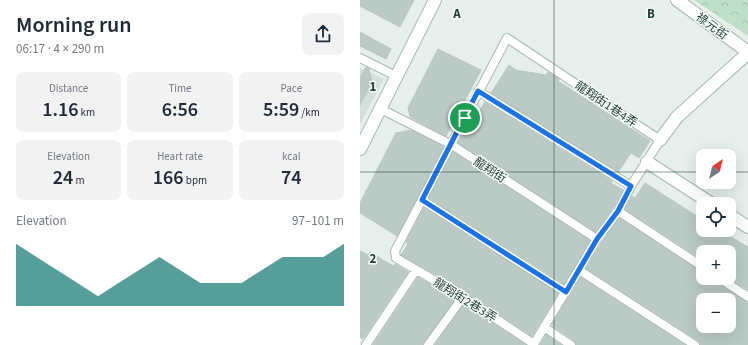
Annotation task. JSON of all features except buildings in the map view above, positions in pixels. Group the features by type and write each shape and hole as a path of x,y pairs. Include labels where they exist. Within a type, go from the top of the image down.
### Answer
{"street":[{"path":"360,149 379,108 435,0"},
{"name":"祿元街","path":"677,0 748,52"},
{"path":"660,140 676,117 748,52"},
{"path":"648,162 701,197"},
{"path":"736,219 748,227"}],"lane":[{"name":"龍翔街1巷4弄","path":"478,91 507,38 660,140"},
{"path":"360,58 396,76"},
{"path":"566,292 422,200 452,145 478,91 631,186"},
{"name":"龍翔街","path":"379,108 452,145 597,239"},
{"path":"534,345 597,239 618,211 631,186 648,162 660,140"},
{"name":"龍翔街2巷3弄","path":"422,200 398,242 395,252 396,258 463,297 534,345"},
{"path":"618,211 696,262"},
{"path":"366,345 416,270"},
{"path":"579,270 695,345"},
{"path":"730,285 748,297"},
{"path":"428,345 463,297"},
{"path":"544,327 571,345"}],"shaded area":[{"path":"360,68 384,79 360,124"}],"green space":[{"path":"694,0 748,0 748,36"}],"route":[{"path":"478,91 631,186 618,211 597,239 566,292 422,200 465,118 478,91"}]}
